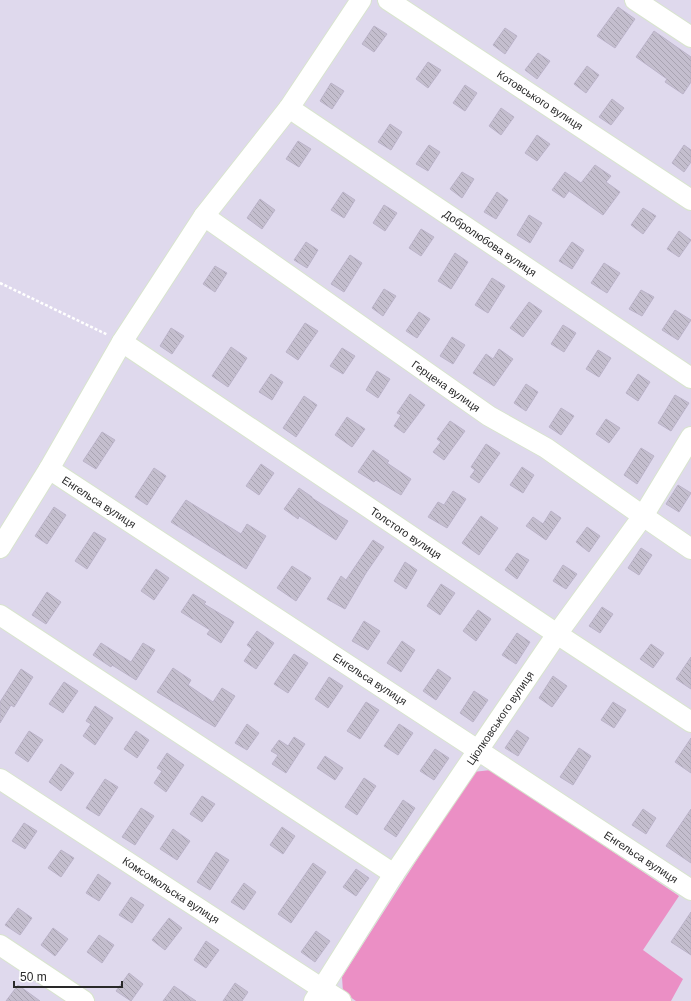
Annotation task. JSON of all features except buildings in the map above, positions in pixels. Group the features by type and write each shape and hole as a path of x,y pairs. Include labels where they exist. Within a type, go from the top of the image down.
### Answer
{"street":[{"path":"0,548 50,469 122,342 204,216 289,108 361,0"},
{"name":"Котовського вулиця","path":"388,0 691,200"},
{"path":"635,0 691,37"},
{"name":"Добролюбова вулиця","path":"289,108 691,378"},
{"name":"Герцена вулиця","path":"204,216 489,416 546,448 691,549"},
{"name":"Толстого вулиця","path":"122,342 557,634 691,722"},
{"name":"Ціолковського вулиця","path":"318,995 394,874 557,634 643,516 691,437"},
{"name":"Енгельса вулиця","path":"50,469 691,890"},
{"path":"0,615 394,874"},
{"name":"Комсомольска вулиця","path":"0,779 318,995 341,1001"},
{"path":"0,945 84,1001"}],"path":[{"path":"0,283 122,342"}],"shaded area":[{"path":"491,770 679,896 643,950 683,979 671,1001 356,1001 343,992 342,977 473,772"}]}
